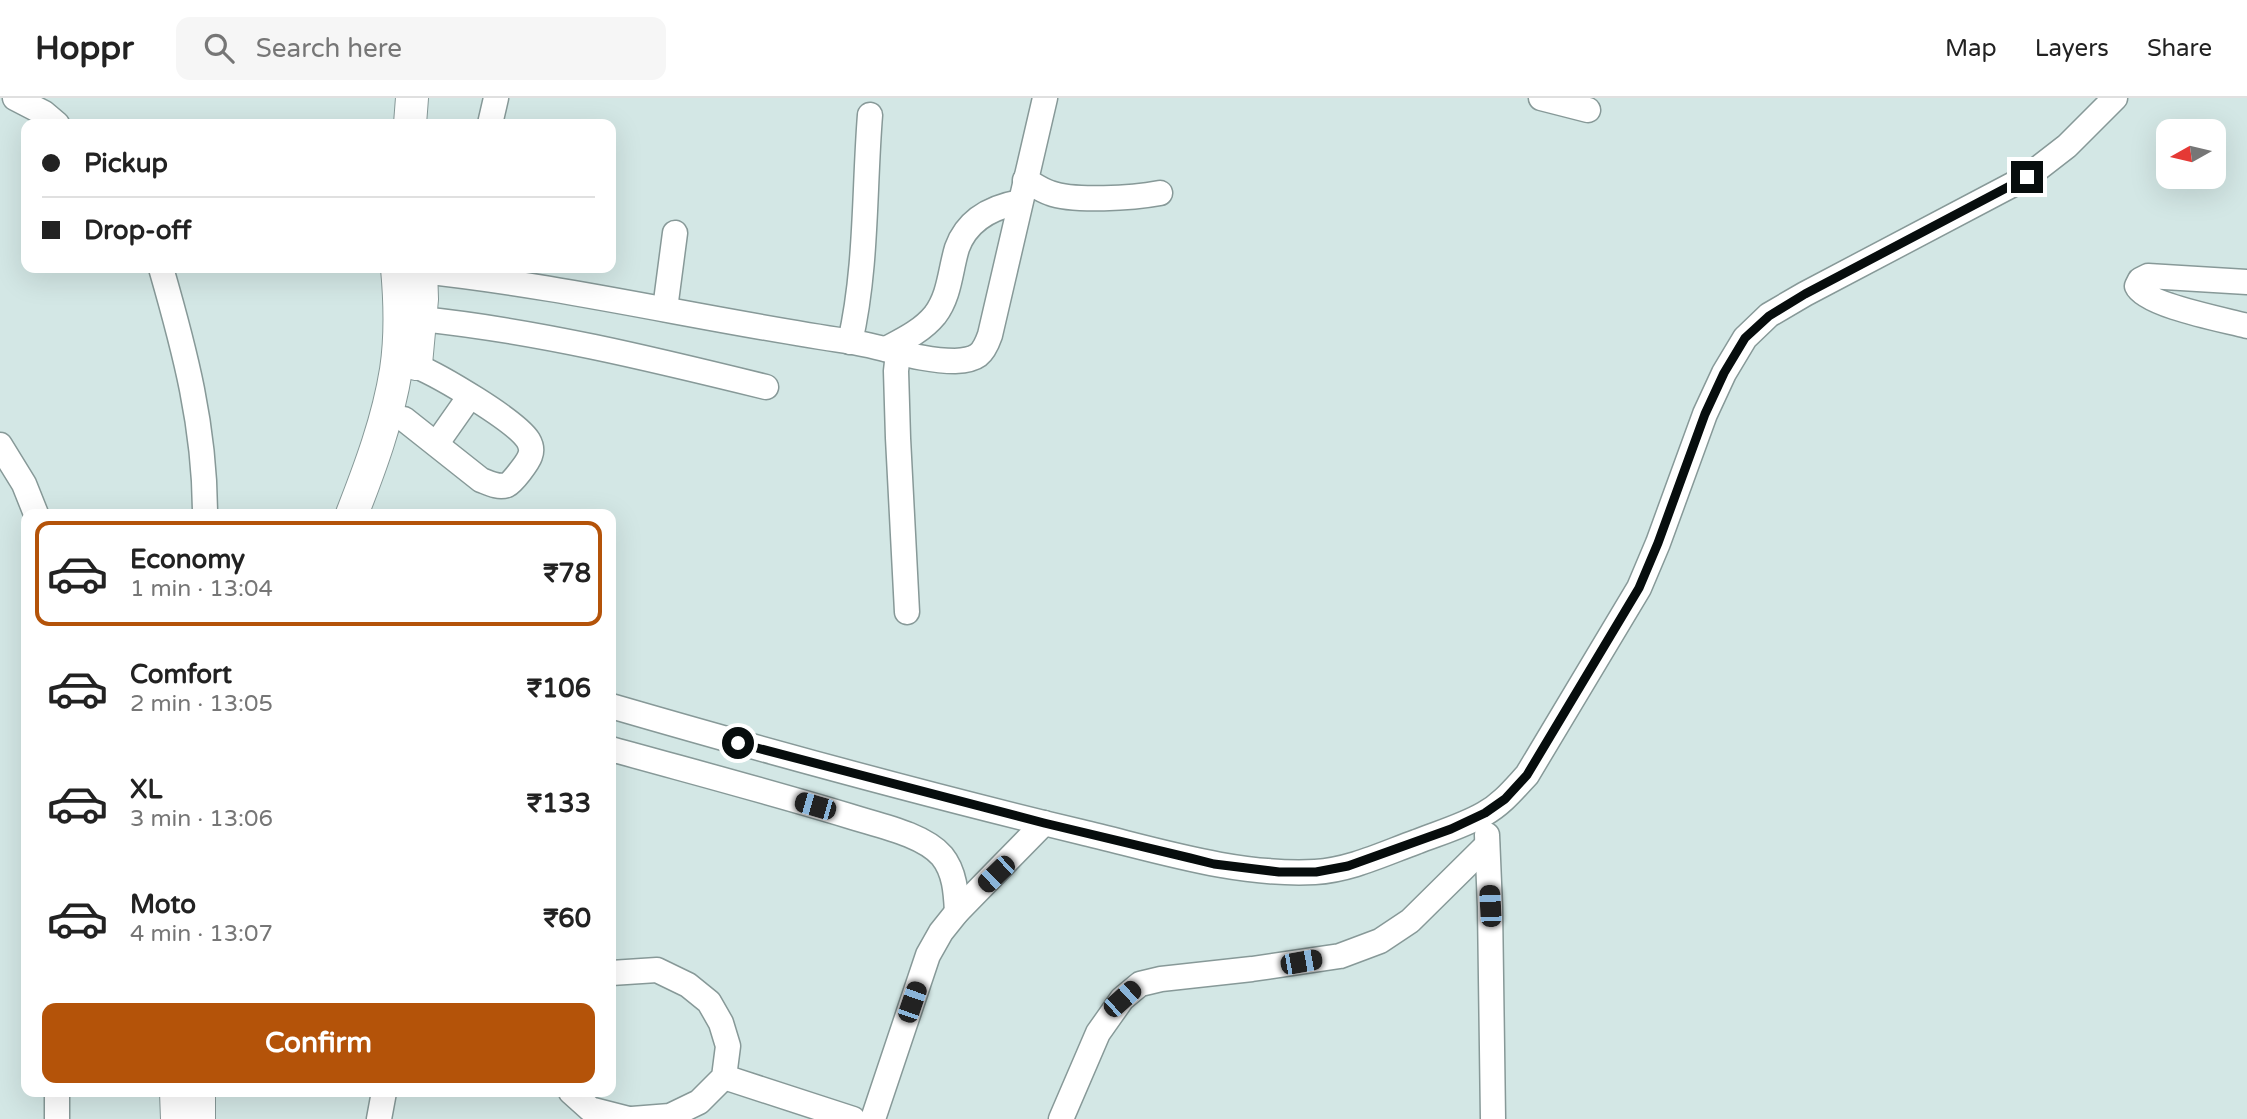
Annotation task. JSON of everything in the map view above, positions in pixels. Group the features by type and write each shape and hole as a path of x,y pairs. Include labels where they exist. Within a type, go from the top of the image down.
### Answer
{"main road":[{"path":"392,119 394,98"},
{"path":"410,119 412,98"},
{"path":"354,509 406,391 396,367 400,300 411,273"},
{"path":"375,509 391,466 421,319 414,273"},
{"path":"176,1097 177,1119"},
{"path":"199,1097 199,1119"}],"street":[{"path":"15,98 51,119"},
{"path":"492,119 496,98"},
{"path":"446,273 597,296 892,351 955,361 972,359 985,350 990,335 1045,98"},
{"path":"1541,98 1588,110"},
{"path":"616,707 738,743 1044,823 1214,864 1279,872 1316,872 1348,866 1451,829 1485,813 1505,799 1527,775 1639,588 1705,414 1724,373 1745,338 1769,316 1805,294 2027,177 2067,146 2115,98"},
{"path":"850,342 856,317 860,273 870,115"},
{"path":"892,351 925,326 936,314 947,292 957,249 964,234 985,212 1003,205 1022,191 1066,197 1142,196 1160,193"},
{"path":"665,309 675,233"},
{"path":"162,273 186,352 199,419 205,509"},
{"path":"2247,282 2148,276 2140,280 2137,286 2139,292 2158,302 2247,326"},
{"path":"421,319 463,323 592,346 766,387"},
{"path":"892,351 896,371 907,611"},
{"path":"431,373 470,396 528,439 531,455 512,481 505,486 481,480 437,443 406,391 431,373"},
{"path":"437,443 470,396"},
{"path":"0,445 24,484 34,509"},
{"path":"616,750 815,806 923,842 941,855 950,869 957,912"},
{"path":"1485,813 1490,906 1493,1119"},
{"path":"873,1119 928,955 941,932 957,912 1044,823"},
{"path":"1061,1119 1098,1033 1122,999 1139,984 1340,956 1380,941 1410,921 1487,845"},
{"path":"577,1097 590,1109 630,1119 670,1116 699,1102 724,1077 728,1046 721,1023 709,1002 688,985 657,970 616,973"},
{"path":"724,1077 853,1119"},
{"path":"57,1097 57,1119"},
{"path":"379,1119 383,1097"}],"route":[{"path":"738,743 1044,823 1214,864 1279,872 1316,872 1348,866 1451,829 1485,813 1505,799 1527,775 1639,588 1705,414 1724,373 1745,338 1769,316 1805,294 2027,177"}]}
